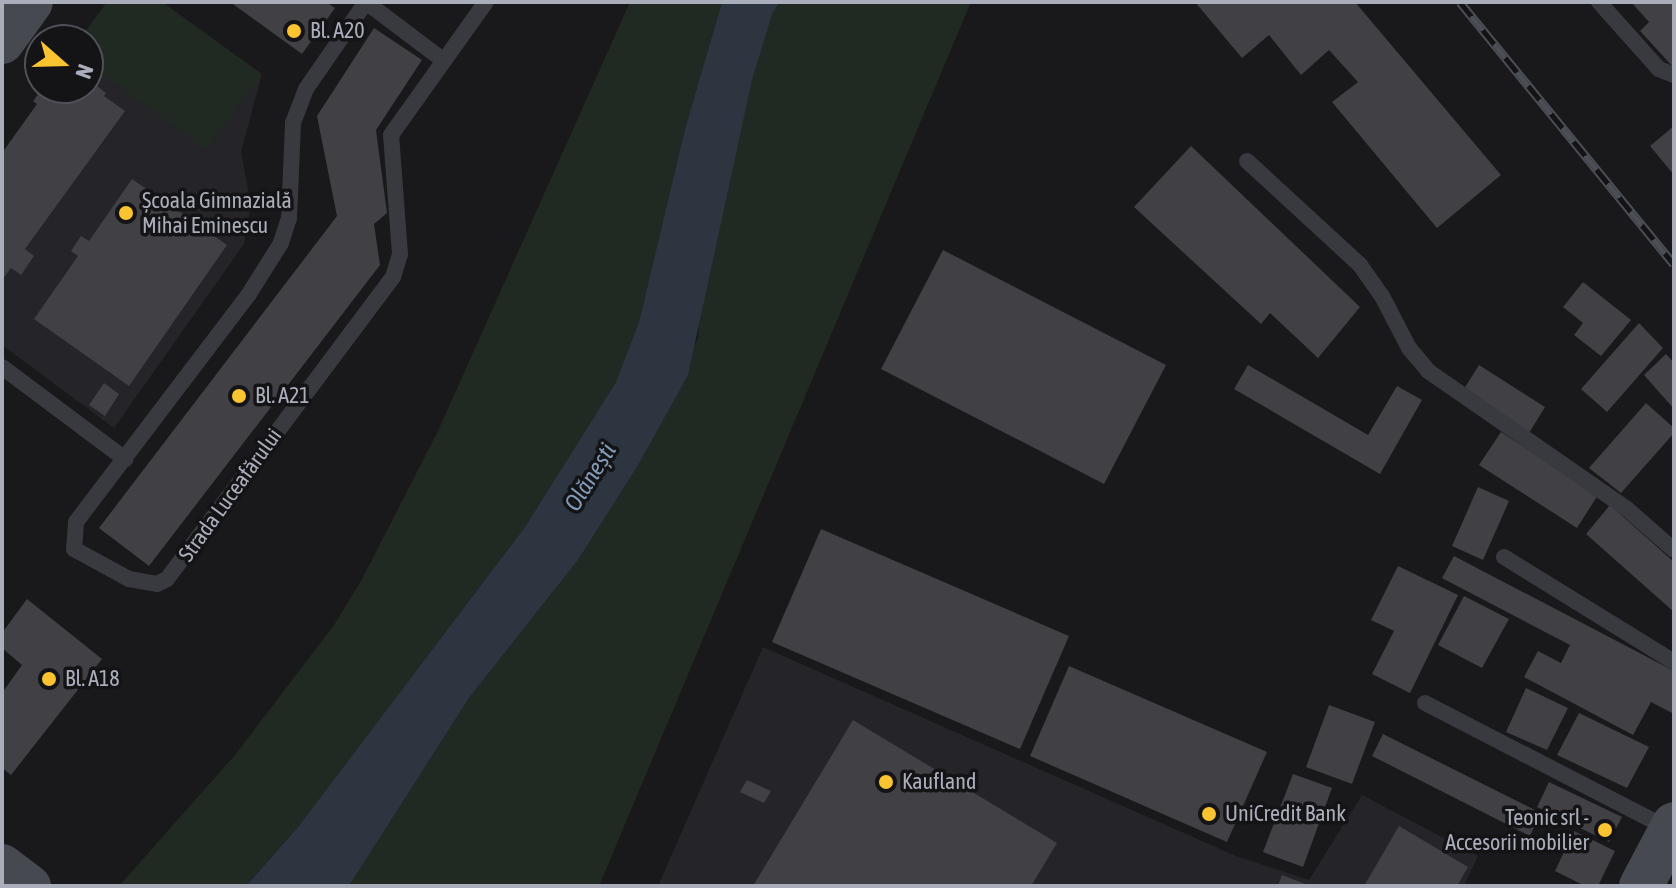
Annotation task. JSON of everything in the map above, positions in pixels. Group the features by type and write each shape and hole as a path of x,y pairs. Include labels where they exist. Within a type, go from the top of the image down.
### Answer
{"main road":[{"path":"2,42 31,2"},
{"path":"1641,886 1673,827"},
{"path":"2,866 29,886"}],"lane":[{"name":"Strada Luceafărului","path":"443,60 366,2 306,89 293,123 289,218 281,243 249,294 76,522 74,549 129,579 157,584 167,579 189,553 254,459 393,277 400,254 391,135 486,2"},
{"path":"1599,2 1659,69 1674,75"},
{"path":"1247,161 1360,265 1382,296 1409,348 1428,371 1627,509 1674,550"},
{"path":"2,367 125,459"},
{"path":"1504,557 1674,662"},
{"path":"1425,703 1673,827"}],"shaded area":[{"name":"Școala Gimnazială Mihai Eminescu","path":"107,2 162,2 262,74 241,152 251,204 244,244 114,428 2,345 2,153 36,104 104,104 104,24 91,24"},
{"path":"107,2 162,2 262,74 206,150 104,76 104,24 91,24"},
{"path":"630,2 722,2 685,129 639,322 616,382 525,527 298,827 246,886 119,886 235,755 334,625 362,579 437,433"},
{"path":"780,2 971,2 599,886 349,886 469,698 578,560 637,467 698,338 700,308 752,80 773,12"},
{"path":"763,647 1236,856 1309,880 1362,795 1478,856 1464,886 658,886"}],"water":[{"name":"Olănești","path":"722,2 780,2 773,12 752,80 688,375 637,467 578,560 469,698 349,886 246,886 298,827 525,527 616,382 639,322 685,129"}],"building":[{"name":"Bl. A20","path":"230,2 326,2 335,8 302,54"},
{"path":"1195,2 1355,2 1501,175 1437,228 1332,102 1358,82 1329,50 1301,75 1269,35 1242,58"},
{"path":"1631,2 1674,2 1674,68 1640,31 1649,22"},
{"name":"Bl. A21","path":"374,28 422,60 376,130 387,213 374,224 380,265 149,566 99,528 337,216 317,116"},
{"name":"Școala Gimnazială Mihai Eminescu","path":"104,96 125,111 25,249 34,256 21,275 11,268 2,280 2,153 37,104 104,104"},
{"path":"1674,126 1674,175 1650,146"},
{"path":"1191,146 1360,307 1318,358 1270,313 1261,324 1134,207"},
{"path":"132,179 227,245 129,386 34,319 78,256 71,251 81,236 89,241"},
{"path":"943,250 1166,365 1104,484 881,369"},
{"path":"1583,282 1631,320 1601,356 1574,335 1583,323 1563,307"},
{"path":"1639,323 1663,348 1607,412 1581,389"},
{"path":"1666,354 1674,363 1674,409 1644,375"},
{"path":"1248,365 1368,435 1397,386 1422,400 1380,474 1234,389"},
{"path":"1479,365 1545,407 1529,433 1464,389"},
{"path":"104,383 119,394 105,416 89,405"},
{"path":"1646,403 1674,428 1674,433 1621,493 1589,468"},
{"path":"1501,432 1598,495 1577,528 1479,465"},
{"path":"1478,487 1509,501 1483,560 1452,546"},
{"path":"1610,505 1674,562 1674,612 1586,534"},
{"path":"821,529 1069,636 1020,749 772,642"},
{"path":"1454,556 1674,671 1674,714 1651,702 1633,735 1524,677 1538,651 1561,663 1570,645 1442,578"},
{"path":"1398,566 1458,595 1410,693 1372,674 1394,631 1371,620"},
{"path":"1464,596 1509,619 1482,668 1438,645"},
{"name":"Bl. A18","path":"27,599 102,659 11,775 2,768 2,693 22,665 2,648 2,633"},
{"path":"1069,666 1267,752 1227,842 1030,756"},
{"path":"1526,688 1568,708 1547,750 1506,732"},
{"path":"1329,705 1375,722 1352,784 1306,767"},
{"path":"1579,713 1649,747 1627,788 1557,755"},
{"name":"Kaufland","path":"853,720 1057,843 1031,886 753,886"},
{"path":"1383,734 1541,813 1530,836 1372,756"},
{"path":"1293,774 1332,788 1303,867 1263,852"},
{"path":"747,780 771,791 764,803 740,792"},
{"path":"1549,782 1622,817 1609,842 1537,807"},
{"path":"1399,826 1468,867 1457,886 1364,886"},
{"path":"1574,831 1615,851 1598,886 1585,886 1555,871"},
{"path":"1282,875 1310,886 1278,886"}],"railway":[{"path":"1460,2 1674,264"}],"place":[{"name":"Bl. A20","path":"294,31"},
{"name":"Școala Gimnazială Mihai Eminescu","path":"126,213"},
{"name":"Bl. A21","path":"239,396"},
{"name":"Bl. A18","path":"49,679"},
{"name":"Kaufland","path":"886,782"},
{"name":"UniCredit Bank","path":"1209,814"},
{"name":"Teonic srl - Accesorii mobilier","path":"1605,830"}]}
